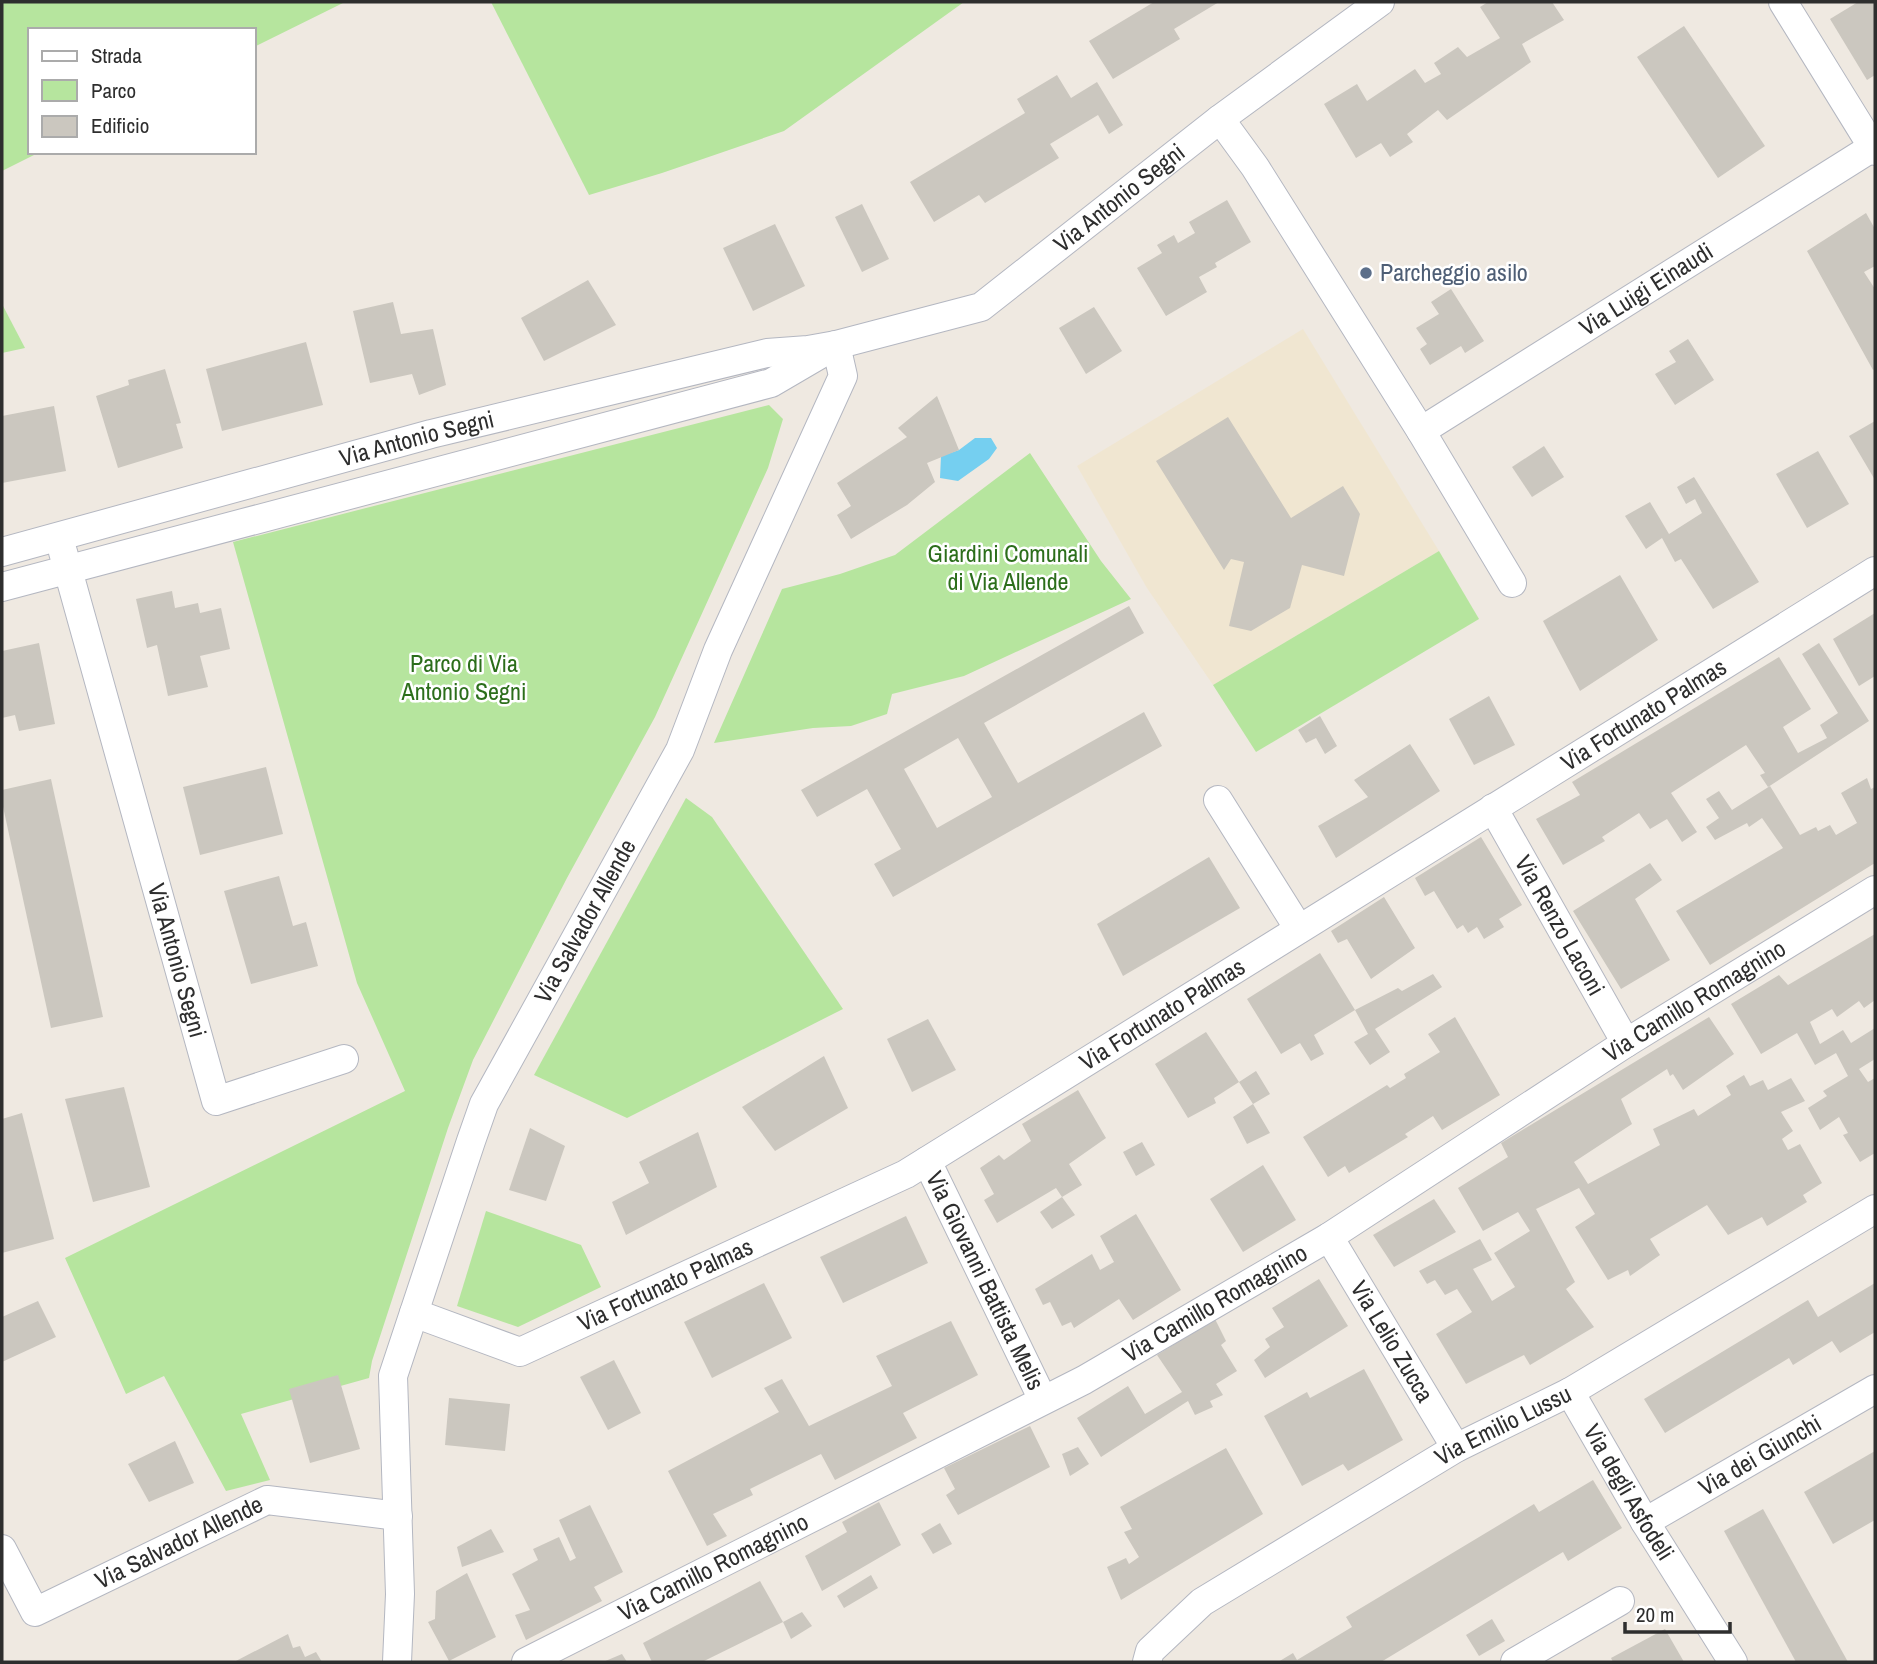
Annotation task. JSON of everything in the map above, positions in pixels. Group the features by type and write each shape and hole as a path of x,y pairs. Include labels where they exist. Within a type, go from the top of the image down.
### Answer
{"street":[{"name":"Via Antonio Segni","path":"2,552 458,428 767,353 836,345 981,307 1220,119 1380,2"},
{"path":"1783,2 1874,149"},
{"path":"1220,119 1255,167 1421,431 1512,583"},
{"name":"Via Luigi Einaudi","path":"1421,431 1874,149"},
{"name":"Via Antonio Segni","path":"2,587 771,383 836,345"},
{"name":"Via Salvador Allende","path":"397,1662 400,1594 393,1376 414,1313 484,1104 680,750 719,650 843,376 836,345"},
{"path":"59,536 67,570"},
{"name":"Via Antonio Segni","path":"67,570 216,1101 344,1059"},
{"name":"Via Fortunato Palmas","path":"414,1313 520,1352 906,1174 1875,571"},
{"path":"1218,800 1299,929"},
{"name":"Via Renzo Laconi","path":"1493,808 1626,1043"},
{"name":"Via Camillo Romagnino","path":"526,1662 1084,1380 1329,1237 1626,1043 1875,890"},
{"name":"Via Giovanni Battista Melis","path":"927,1161 1043,1400"},
{"name":"Via Emilio Lussu","path":"1147,1662 1150,1651 1202,1602 1455,1448 1570,1392 1875,1209"},
{"name":"Via Lelio Zucca","path":"1329,1237 1455,1448"},
{"name":"Via dei Giunchi","path":"1645,1522 1875,1389"},
{"name":"Via degli Asfodeli","path":"1570,1392 1645,1522 1733,1662"},
{"name":"Via Salvador Allende","path":"2,1549 35,1612 267,1500 398,1516"},
{"path":"1515,1662 1620,1601"}],"shaded area":[{"path":"1303,329 1439,551 1213,685 1147,588 1077,466"}],"green space":[{"path":"2,2 345,2 256,46 256,28 28,28 28,154 36,154 2,171"},
{"path":"491,2 964,2 784,131 589,195"},
{"path":"2,304 25,348 2,353"},
{"name":"Parco di Via Antonio Segni","path":"769,405 783,419 768,468 655,717 567,878 473,1060 448,1128 372,1361 369,1378 241,1414 270,1480 226,1491 164,1376 126,1394 65,1258 405,1091 357,983 233,542"},
{"name":"Giardini Comunali di Via Allende","path":"1030,453 1101,561 1131,599 964,676 892,694 887,714 851,726 813,728 714,743 782,589 840,574 895,555"},
{"path":"1439,551 1479,619 1256,752 1213,685"},
{"path":"686,798 712,817 843,1009 627,1118 534,1075"},
{"path":"486,1211 581,1245 601,1287 518,1327 457,1306"}],"water":[{"path":"975,438 991,438 997,448 989,459 958,481 940,478 941,456 959,450"}],"building":[{"path":"1154,2 1219,2 1174,29 1180,39 1113,79 1089,41"},
{"path":"1488,2 1552,2 1564,20 1522,44 1531,62 1447,120 1438,110 1407,134 1413,142 1390,157 1381,143 1356,158 1324,104 1357,84 1367,101 1415,69 1425,83 1441,74 1434,63 1458,47 1467,57 1500,38 1480,7"},
{"path":"1858,2 1875,2 1875,75 1867,80 1830,19"},
{"path":"1684,26 1765,146 1718,178 1637,57"},
{"path":"1057,75 1071,98 1097,82 1123,125 1109,134 1098,115 1050,144 1059,158 985,203 979,195 934,222 910,182 1025,113 1017,99"},
{"path":"1227,200 1251,242 1215,263 1217,267 1199,277 1207,292 1166,316 1137,268 1162,253 1157,245 1174,235 1178,243 1195,233 1189,222"},
{"path":"862,204 889,259 862,272 835,217"},
{"path":"1866,213 1875,229 1875,266 1864,272 1875,289 1873,370 1807,251"},
{"path":"775,224 805,286 753,311 723,248"},
{"path":"588,280 616,325 544,361 521,318"},
{"path":"1451,289 1484,341 1465,353 1461,346 1430,365 1420,349 1427,344 1416,328 1439,314 1431,302"},
{"path":"393,302 401,334 433,329 446,385 419,395 412,374 370,383 353,311"},
{"path":"1094,307 1122,351 1086,374 1059,328"},
{"path":"1688,339 1714,380 1675,405 1655,374 1676,362 1669,351"},
{"path":"306,342 323,405 222,431 206,369"},
{"path":"165,369 181,423 176,424 183,448 118,468 96,396 129,385 128,380"},
{"path":"937,396 959,450 927,463 935,482 907,505 851,539 837,515 851,506 837,483 907,437 898,428"},
{"path":"54,406 66,471 2,483 2,416"},
{"path":"1228,417 1291,518 1343,486 1360,514 1344,576 1302,565 1290,608 1251,631 1229,626 1244,562 1231,559 1224,570 1156,461"},
{"path":"1875,421 1875,480 1849,436"},
{"path":"1544,446 1564,477 1532,497 1512,467"},
{"path":"1818,451 1849,504 1807,528 1776,474"},
{"path":"1694,477 1759,582 1713,609 1681,559 1675,562 1662,538 1646,549 1625,516 1650,502 1669,534 1702,513 1695,499 1686,504 1677,487"},
{"path":"1620,575 1658,640 1580,691 1543,621"},
{"path":"172,591 175,608 198,603 200,613 221,608 230,649 200,656 208,687 168,696 157,645 147,648 136,599"},
{"path":"1129,606 1144,633 984,723 1018,783 1144,712 1162,746 893,897 874,864 901,849 867,789 817,817 801,790","holes":["958,738 992,797 937,828 904,769"]},
{"path":"1875,613 1875,676 1859,686 1833,639"},
{"path":"39,643 55,724 19,731 15,715 2,718 2,651"},
{"path":"1819,643 1869,721 1768,787 1760,775 1765,773 1746,745 1671,793 1697,832 1682,842 1667,819 1650,829 1639,813 1602,837 1605,841 1563,865 1536,819 1580,795 1572,782 1779,657 1811,709 1783,727 1798,753 1827,738 1820,725 1838,713 1802,654"},
{"path":"1489,696 1515,745 1474,765 1449,719"},
{"path":"1320,716 1337,746 1325,754 1316,738 1306,743 1298,730"},
{"path":"1410,744 1440,791 1336,858 1318,826 1368,797 1354,780"},
{"path":"266,767 283,834 200,855 183,787"},
{"path":"1867,778 1871,789 1875,787 1875,863 1710,965 1676,911 1783,848 1762,818 1749,827 1747,823 1715,840 1706,827 1719,818 1706,799 1719,791 1732,810 1770,786 1800,835 1816,827 1818,831 1830,825 1836,835 1857,823 1841,793"},
{"path":"51,779 103,1017 51,1028 2,802 2,790"},
{"path":"1481,837 1522,905 1499,919 1504,927 1484,939 1477,927 1468,933 1463,925 1457,929 1434,891 1425,896 1415,878"},
{"path":"1209,857 1240,908 1123,976 1097,924"},
{"path":"1650,863 1662,880 1635,899 1670,960 1621,989 1573,911"},
{"path":"279,876 293,926 306,922 318,966 251,984 224,891"},
{"path":"1384,897 1415,948 1371,979 1347,939 1338,943 1331,931"},
{"path":"1875,934 1875,1000 1864,1008 1859,1001 1837,1017 1832,1009 1810,1022 1820,1044 1843,1030 1851,1043 1875,1028 1875,1059 1859,1069 1868,1082 1875,1078 1875,1153 1860,1162 1843,1135 1848,1133 1839,1117 1820,1130 1808,1108 1827,1096 1823,1091 1848,1076 1836,1053 1815,1065 1797,1033 1761,1054 1731,1004 1779,975 1788,985"},
{"path":"1320,953 1355,1010 1314,1035 1324,1054 1311,1061 1300,1043 1281,1054 1247,999"},
{"path":"1433,974 1442,987 1375,1029 1390,1052 1370,1065 1354,1042 1368,1034 1355,1010 1398,988 1402,991"},
{"path":"1455,1017 1500,1095 1442,1130 1433,1116 1405,1134 1408,1137 1349,1173 1345,1166 1328,1177 1303,1137 1387,1085 1390,1088 1406,1078 1404,1074 1440,1052 1428,1034"},
{"path":"1709,1017 1734,1054 1683,1090 1667,1069 1621,1099 1632,1124 1574,1162 1588,1184 1660,1145 1653,1129 1694,1109 1698,1116 1731,1095 1726,1086 1744,1075 1750,1086 1763,1080 1768,1090 1791,1078 1805,1101 1781,1112 1793,1131 1782,1139 1788,1150 1800,1144 1822,1183 1803,1195 1807,1202 1767,1226 1762,1217 1728,1235 1707,1205 1650,1239 1660,1255 1630,1276 1628,1270 1608,1280 1575,1227 1595,1214 1579,1188 1536,1209 1575,1282 1566,1289 1594,1327 1530,1365 1524,1355 1466,1384 1436,1334 1472,1312 1457,1289 1445,1295 1435,1280 1427,1284 1419,1271 1480,1239 1492,1260 1473,1269 1492,1301 1515,1287 1494,1253 1530,1231 1518,1212 1483,1231 1458,1188 1508,1157 1501,1143"},
{"path":"928,1019 956,1070 912,1092 887,1039"},
{"path":"1206,1032 1239,1082 1214,1098 1216,1103 1188,1118 1155,1064"},
{"path":"824,1056 848,1108 775,1151 742,1107"},
{"path":"1256,1071 1270,1094 1253,1104 1239,1082"},
{"path":"124,1087 150,1187 93,1202 65,1099"},
{"path":"1078,1090 1106,1138 1069,1164 1082,1185 1062,1197 1056,1188 997,1223 984,1200 994,1194 980,1168 999,1155 1004,1160 1031,1141 1022,1124"},
{"path":"1253,1104 1270,1133 1247,1144 1233,1117"},
{"path":"22,1113 54,1239 2,1253 2,1119"},
{"path":"530,1128 565,1146 546,1201 509,1190"},
{"path":"698,1132 717,1187 626,1235 612,1202 649,1183 639,1162"},
{"path":"1142,1142 1155,1165 1136,1176 1123,1152"},
{"path":"1263,1165 1296,1220 1243,1252 1210,1199"},
{"path":"1062,1197 1075,1215 1052,1229 1040,1212"},
{"path":"1434,1199 1456,1232 1394,1267 1373,1235"},
{"path":"1136,1214 1181,1290 1133,1320 1119,1299 1074,1328 1071,1322 1062,1326 1050,1302 1043,1305 1035,1289 1092,1254 1100,1270 1114,1262 1100,1236"},
{"path":"906,1216 928,1263 843,1303 820,1257"},
{"path":"1319,1279 1348,1326 1265,1378 1254,1360 1270,1347 1265,1339 1284,1327 1272,1308"},
{"path":"764,1283 792,1338 712,1378 684,1322"},
{"path":"1875,1283 1875,1332 1840,1353 1832,1341 1793,1365 1789,1358 1665,1433 1644,1399 1808,1300 1818,1317"},
{"path":"38,1301 56,1337 2,1362 2,1317"},
{"path":"1215,1319 1226,1341 1221,1345 1237,1371 1216,1384 1223,1395 1210,1401 1213,1407 1195,1415 1188,1401 1101,1457 1077,1418 1128,1386 1145,1414 1182,1392 1157,1355"},
{"path":"951,1321 978,1375 903,1413 917,1438 835,1480 821,1454 750,1489 753,1495 713,1514 727,1536 707,1546 668,1471 779,1412 764,1388 782,1379 809,1426 892,1386 876,1356"},
{"path":"614,1360 641,1413 608,1430 580,1377"},
{"path":"1364,1369 1403,1440 1348,1471 1343,1464 1302,1486 1264,1416 1307,1392 1310,1398"},
{"path":"338,1375 360,1449 310,1463 289,1389"},
{"path":"449,1398 510,1404 505,1451 445,1445"},
{"path":"1030,1426 1050,1467 958,1515 946,1495 955,1489 944,1468"},
{"path":"175,1441 194,1483 149,1502 128,1464"},
{"path":"1078,1447 1089,1464 1070,1476 1062,1454"},
{"path":"1226,1448 1263,1514 1121,1600 1107,1567 1126,1558 1129,1564 1139,1557 1124,1532 1132,1529 1120,1507"},
{"path":"1875,1451 1875,1520 1833,1544 1804,1492"},
{"path":"1593,1480 1622,1528 1568,1561 1563,1552 1381,1662 1278,1662 1293,1653 1297,1660 1352,1627 1346,1617 1534,1504 1539,1512"},
{"path":"879,1502 901,1545 822,1591 805,1556 847,1532 842,1522"},
{"path":"590,1505 623,1572 594,1587 602,1601 526,1640 515,1615 530,1610 512,1574 538,1560 533,1549 559,1537 570,1561 576,1558 559,1520"},
{"path":"1763,1509 1848,1662 1796,1662 1724,1531"},
{"path":"940,1523 952,1544 933,1554 921,1534"},
{"path":"491,1529 504,1552 462,1567 457,1547"},
{"path":"467,1573 496,1637 449,1661 428,1622 435,1619 436,1591"},
{"path":"871,1575 878,1588 844,1608 837,1596"},
{"path":"760,1581 783,1622 702,1662 652,1662 643,1643"},
{"path":"802,1612 812,1626 791,1639 783,1622"},
{"path":"1492,1619 1505,1641 1479,1656 1466,1635"},
{"path":"1665,1629 1684,1662 1613,1662 1611,1658"},
{"path":"288,1634 293,1648 300,1646 305,1657 316,1652 322,1662 234,1662"},
{"path":"622,1654 627,1662 603,1662"}],"place":[{"name":"Parcheggio asilo","path":"1366,273"}]}
